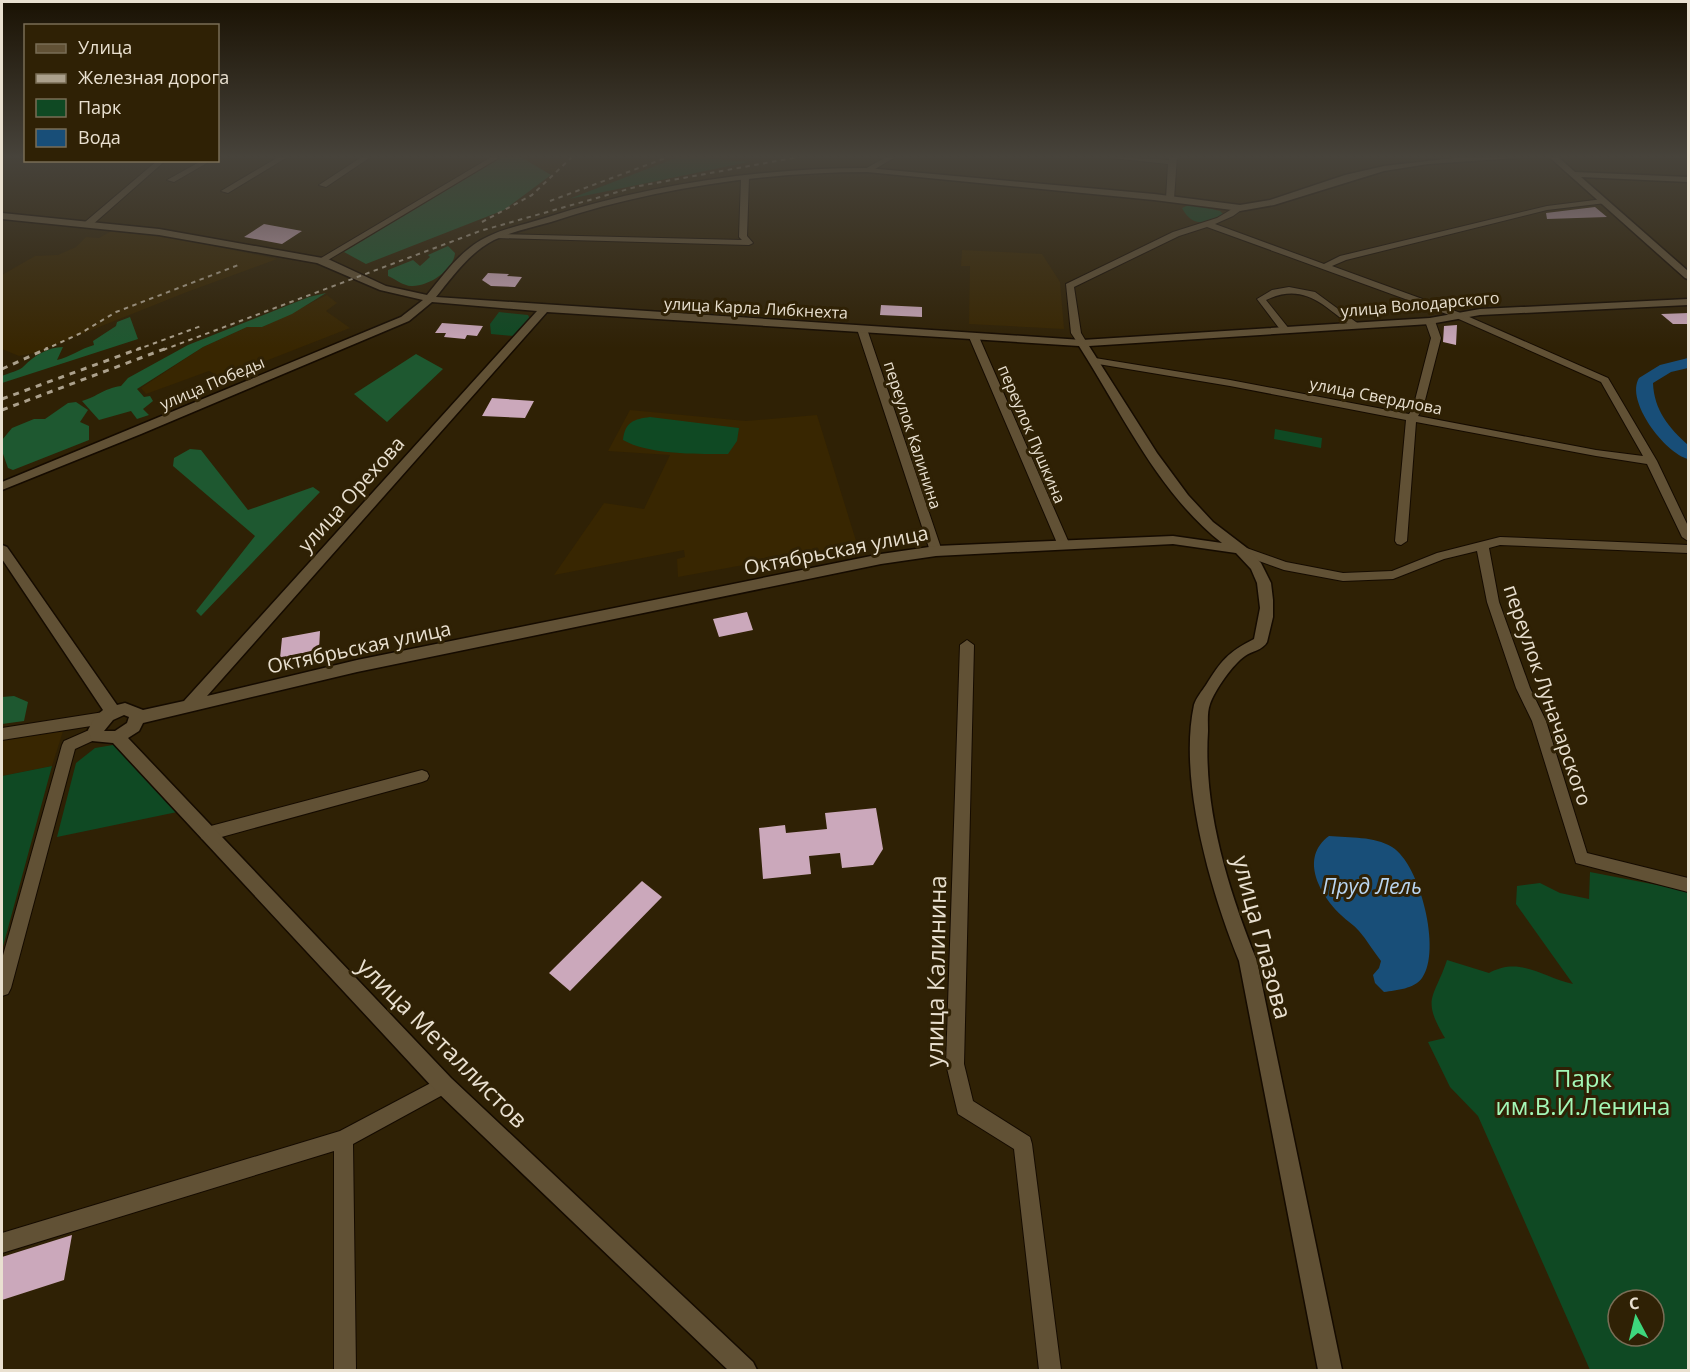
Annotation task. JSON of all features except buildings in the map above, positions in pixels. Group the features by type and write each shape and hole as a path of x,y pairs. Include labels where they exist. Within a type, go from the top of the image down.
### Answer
{"street":[{"name":"улица Карла Либкнехта","path":"45,220 159,232 320,261 382,288 428,300 543,310 1082,343"},
{"path":"88,224 93,220"},
{"path":"320,261 390,220"},
{"name":"улица Победы","path":"2,486 392,326 419,312 464,256 479,244 496,236 546,220"},
{"path":"496,236 749,243 743,237 744,220"},
{"path":"1082,343 1076,333 1069,286 1157,245 1165,237 1210,225 1219,220"},
{"path":"1326,266 1343,258 1499,220"},
{"path":"1625,220 1689,276"},
{"path":"1210,225 1455,314 1605,380 1652,461 1689,537"},
{"path":"1285,330 1261,299 1276,292 1299,289 1312,292 1355,326"},
{"name":"улица Володарского","path":"1082,343 1430,321 1455,314 1689,302"},
{"name":"улица Орехова","path":"190,704 543,310"},
{"path":"1401,541 1411,418 1418,408 1436,338 1430,321"},
{"name":"переулок Калинина","path":"862,329 936,550"},
{"name":"переулок Пушкина","path":"974,337 1063,543"},
{"name":"улица Глазова","path":"1082,343 1142,439 1202,519 1260,572 1265,585 1264,630 1260,642 1240,652 1229,661 1202,704 1198,761 1203,810 1230,917 1248,961 1330,1371"},
{"name":"улица Свердлова","path":"1095,361 1230,383 1652,461"},
{"path":"1193,542 1202,519"},
{"name":"Октябрьская улица","path":"137,718 357,666 881,558 936,550 1173,540 1236,549 1284,566 1343,577 1393,575 1482,544 1500,541 1689,549"},
{"name":"переулок Луначарского","path":"1482,544 1493,602 1523,688 1539,721 1581,858 1689,885"},
{"path":"2,550 108,715"},
{"name":"улица Калинина","path":"968,645 955,1064 965,1107 1023,1144 1050,1371"},
{"path":"2,734 130,709 137,718 129,731 117,737 103,739 96,733"},
{"path":"96,733 97,726 108,715"},
{"path":"2,988 69,745 96,733"},
{"name":"улица Металлистов","path":"117,737 444,1085 744,1371"},
{"path":"207,834 422,776"},
{"path":"2,1243 344,1139 444,1085"},
{"path":"344,1139 345,1371"}],"shaded area":[{"path":"115,229 174,238 277,259 34,353 19,356 2,349 2,275 35,256 58,255 76,247 86,237 99,238"},
{"path":"962,250 1042,254 1060,282 1064,329 969,324 970,266 961,266"},
{"path":"327,295 337,303 326,311 350,328 222,378 209,371 146,394 141,388 203,347 247,327 262,327"},
{"path":"630,410 746,421 817,415 857,544 678,577 677,559 685,557 684,550 554,575 604,503 644,509 670,455 608,451"},
{"path":"65,725 52,766 2,776 2,737"}],"green space":[{"path":"397,220 478,220 366,264 344,252"},
{"path":"1193,220 1212,220 1206,222"},
{"path":"448,246 455,253 454,259 445,271 425,284 411,286 388,276 388,270 413,260 420,266 430,257 428,255"},
{"path":"326,293 292,314 262,327 247,327 203,347 137,389 144,397 150,396 153,401 143,409 149,415 137,419 131,411 99,420 82,401 121,386 128,378 188,345 309,297"},
{"path":"499,312 528,315 530,319 514,336 491,334 490,324"},
{"path":"130,317 138,339 2,383 2,376 20,369 42,353 63,347 57,360 94,345 93,341 116,326 117,322"},
{"path":"416,354 443,369 387,422 354,394"},
{"path":"76,402 88,410 80,422 89,426 89,440 13,470 8,468 2,451 2,440 12,428 34,419 45,419 68,403"},
{"path":"650,417 739,428 737,441 728,454 703,454 646,449 623,440 631,422"},
{"path":"1275,429 1322,438 1321,448 1274,439"},
{"path":"190,449 201,450 248,510 313,487 320,492 201,616 196,611 255,536 173,466 174,458"},
{"path":"14,696 28,702 24,721 2,724 2,697"},
{"path":"119,744 182,811 57,837 76,763 95,748"},
{"path":"52,766 2,950 2,776"},
{"name":"Парк им.В.И.Ленина","path":"1590,872 1688,891 1688,1370 1590,1370 1478,1116 1450,1087 1428,1042 1445,1038 1433,1014 1432,999 1447,960 1489,973 1500,968 1521,967 1573,984 1516,904 1517,886 1540,883 1560,893 1589,899"}],"water":[{"name":"Пруд Лель","path":"1329,836 1362,838 1385,843 1402,856 1411,871 1425,909 1430,949 1428,965 1422,978 1415,985 1384,992 1375,983 1373,975 1381,961 1359,931 1333,907 1316,876 1315,855 1320,845"}],"waterway":[{"path":"1688,363 1666,368 1645,381 1647,403 1651,413 1664,431 1688,453"}],"railway":[{"path":"482,222 486,220"},
{"path":"163,350 480,231 519,220"},
{"path":"44,350 81,333 116,312 241,264"},
{"path":"136,350 201,326"},
{"path":"2,369 48,348"},
{"path":"2,399 141,348"},
{"path":"2,410 167,348"}]}
